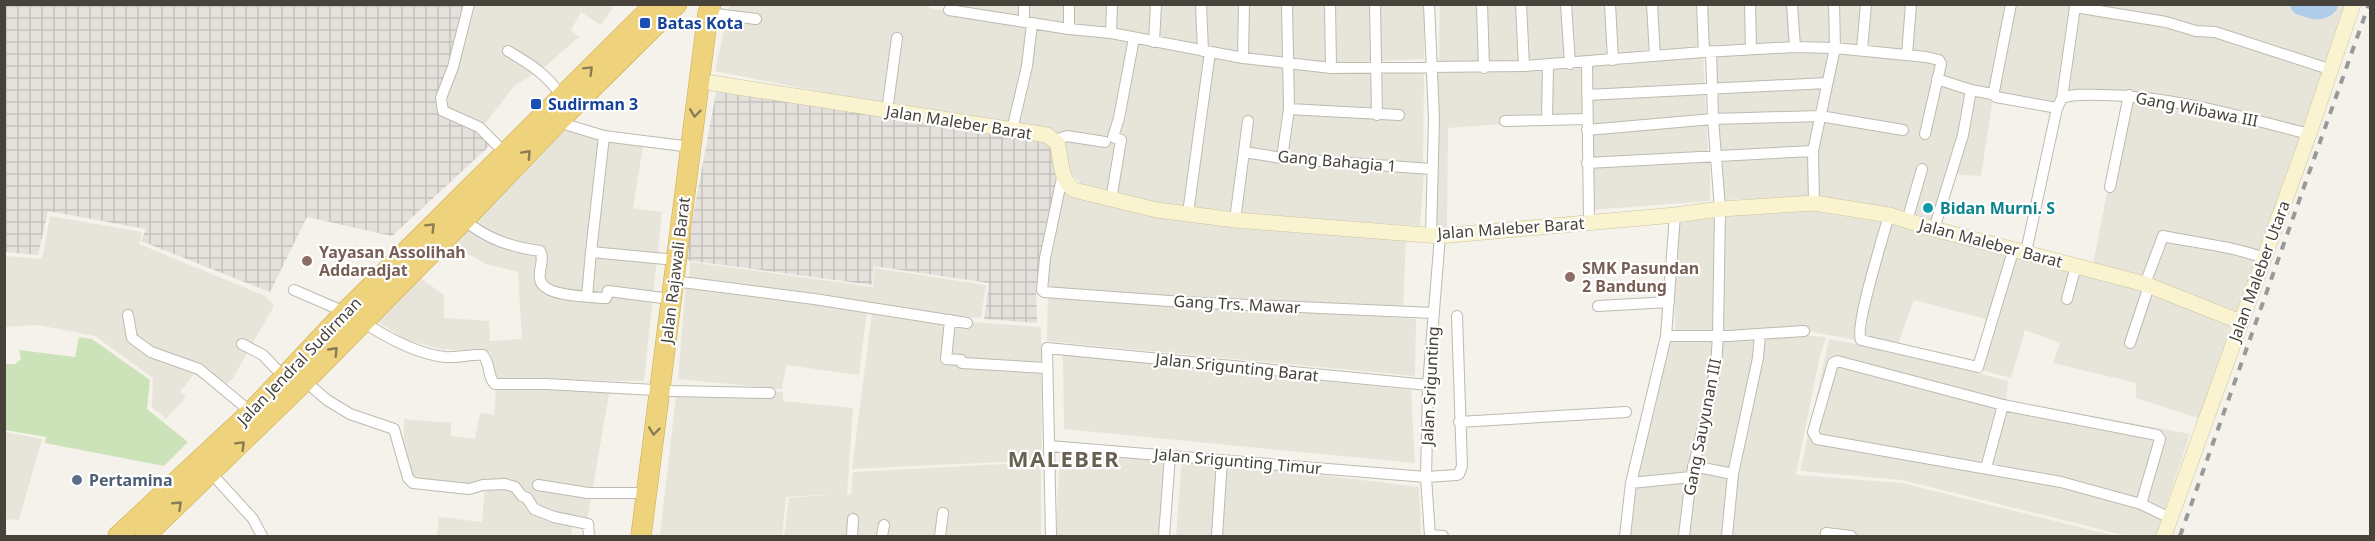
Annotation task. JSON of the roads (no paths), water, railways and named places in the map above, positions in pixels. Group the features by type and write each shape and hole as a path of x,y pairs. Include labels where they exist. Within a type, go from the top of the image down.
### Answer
{"highway":[{"name":"Jalan Jendral Sudirman","path":"118,537 141,532 205,468 305,381 464,220 505,153 655,4"},
{"name":"Jalan Jendral Sudirman","path":"205,468 251,412 345,312 558,122 677,4"},
{"name":"Jalan Rajawali Barat","path":"641,537 707,7"},
{"path":"345,312 363,322"}],"street":[{"path":"469,4 453,67 441,98 443,111 479,127 505,153"},
{"path":"1012,130 1027,66 1028,23 1024,4"},
{"path":"1069,4 1069,29"},
{"path":"1111,33 1112,4"},
{"path":"1154,42 1156,4"},
{"path":"1188,213 1207,52 1201,4"},
{"path":"1243,57 1244,4"},
{"path":"1282,158 1289,109 1287,4"},
{"path":"1330,4 1331,68"},
{"path":"1375,4 1377,115"},
{"name":"Jalan Srigunting","path":"1429,4 1434,118 1431,169 1435,235 1434,313 1428,385 1426,477 1430,536"},
{"path":"1482,4 1484,68"},
{"path":"1521,4 1524,66"},
{"path":"1566,4 1570,64"},
{"path":"1610,4 1613,60"},
{"path":"1652,4 1655,56"},
{"name":"Gang Sauyunan III","path":"1684,537 1692,472 1716,366 1718,336 1720,209 1702,4"},
{"path":"1750,4 1751,49"},
{"path":"1792,4 1795,47"},
{"path":"1814,203 1813,151 1835,48 1834,4"},
{"path":"1862,50 1866,4"},
{"path":"1907,55 1911,4"},
{"path":"1992,94 2011,4"},
{"name":"Jalan Maleber Utara","path":"2164,537 2332,70 2353,4"},
{"path":"707,7 756,19"},
{"path":"1889,215 1864,308 1859,335 1861,340 1978,367 2020,250 2059,103 2075,7 2166,22 2196,31 2215,32 2332,70"},
{"path":"953,8 981,10 1028,23 1111,33 1207,52 1331,68 1431,66 1484,68 1570,64 1707,51 1795,47 1835,48 1907,55 1939,60 1941,66 1925,134"},
{"path":"887,111 897,38"},
{"path":"1111,200 1120,140 1113,137 1119,118 1134,38"},
{"path":"508,51 537,68 552,81 562,97"},
{"path":"1587,62 1589,222"},
{"path":"1547,120 1548,65"},
{"name":"Gang Wibawa III","path":"1937,79 1971,90 2059,103 2077,95 2129,95 2172,101 2309,134"},
{"name":"Jalan Maleber Barat","path":"699,81 1047,135 1055,141 1058,147 1067,184 1074,190 1157,210 1235,220 1435,235 1675,215 1720,209 1814,203 1889,215 2147,285 2241,322"},
{"path":"1587,95 1827,83"},
{"path":"1934,229 1963,135 1971,90"},
{"path":"2110,187 2129,95"},
{"path":"1289,109 1399,115"},
{"path":"1505,121 1547,120 1587,124 1820,116 1903,130"},
{"path":"1235,220 1248,121"},
{"path":"558,122 604,136 691,147"},
{"path":"587,297 604,136"},
{"path":"1055,141 1067,136 1105,142"},
{"path":"1587,163 1813,151"},
{"name":"Gang Bahagia 1","path":"1244,152 1282,158 1431,169"},
{"path":"1907,221 1922,169"},
{"name":"Gang Trs. Mawar","path":"1063,173 1045,258 1042,290 1051,293 1182,302 1434,313"},
{"path":"1625,537 1631,483 1666,336 1675,215"},
{"path":"464,220 478,232 503,244 540,250 542,255 539,279 546,290 606,298 608,291 672,290 967,323"},
{"path":"2130,343 2163,236 2236,248 2264,258"},
{"path":"591,252 676,260"},
{"path":"2067,299 2076,266"},
{"path":"294,290 345,312"},
{"path":"1598,306 1669,302"},
{"path":"128,315 132,338 156,354 199,369 251,412"},
{"path":"1457,316 1459,422 1626,412"},
{"path":"950,320 945,359 961,360 962,363 1047,368 1051,537"},
{"path":"363,322 395,340 431,355 457,357 483,355 488,361 492,382 502,385 517,383 585,385 659,390 771,393"},
{"path":"1666,336 1718,336 1804,330"},
{"path":"1727,537 1733,474 1758,358 1760,334"},
{"path":"242,344 263,355 284,377"},
{"name":"Jalan Srigunting Barat","path":"1047,368 1047,348 1428,385"},
{"path":"2140,504 2160,440 2159,436 2003,405 1837,361 1834,361 1832,365 1813,432 1816,439 2061,482 2140,504 2170,518"},
{"path":"305,381 350,414 394,429 408,478 412,483 469,489 483,485 505,484 515,487 522,496 527,498 534,509 554,518 588,524 589,537"},
{"path":"1986,468 2003,405"},
{"name":"Jalan Srigunting Timur","path":"1049,446 1426,477 1460,474 1462,466 1459,422"},
{"path":"1164,537 1170,456"},
{"path":"1217,537 1222,460"},
{"path":"205,468 253,519 262,537"},
{"path":"1631,483 1692,472 1733,474"},
{"path":"538,485 588,493 646,493"},
{"path":"940,537 943,513"},
{"path":"852,537 853,519"},
{"path":"1826,537 1826,533 1851,537"},
{"path":"1430,536 1443,537"}],"waterway":[{"path":"2301,4 2318,8 2327,4"}],"railway":[{"path":"2180,536 2369,4"}],"place":[{"name":"Batas Kota","path":"645,23"},
{"name":"Sudirman 3","path":"536,104"},
{"name":"Bidan Murni. S","path":"1928,208"},
{"name":"Yayasan Assolihah Addaradjat","path":"307,261"},
{"name":"SMK Pasundan 2 Bandung","path":"1570,277"},
{"name":"Pertamina","path":"77,480"}],"district":[{"name":"MALEBER","path":"1064,459"}]}
